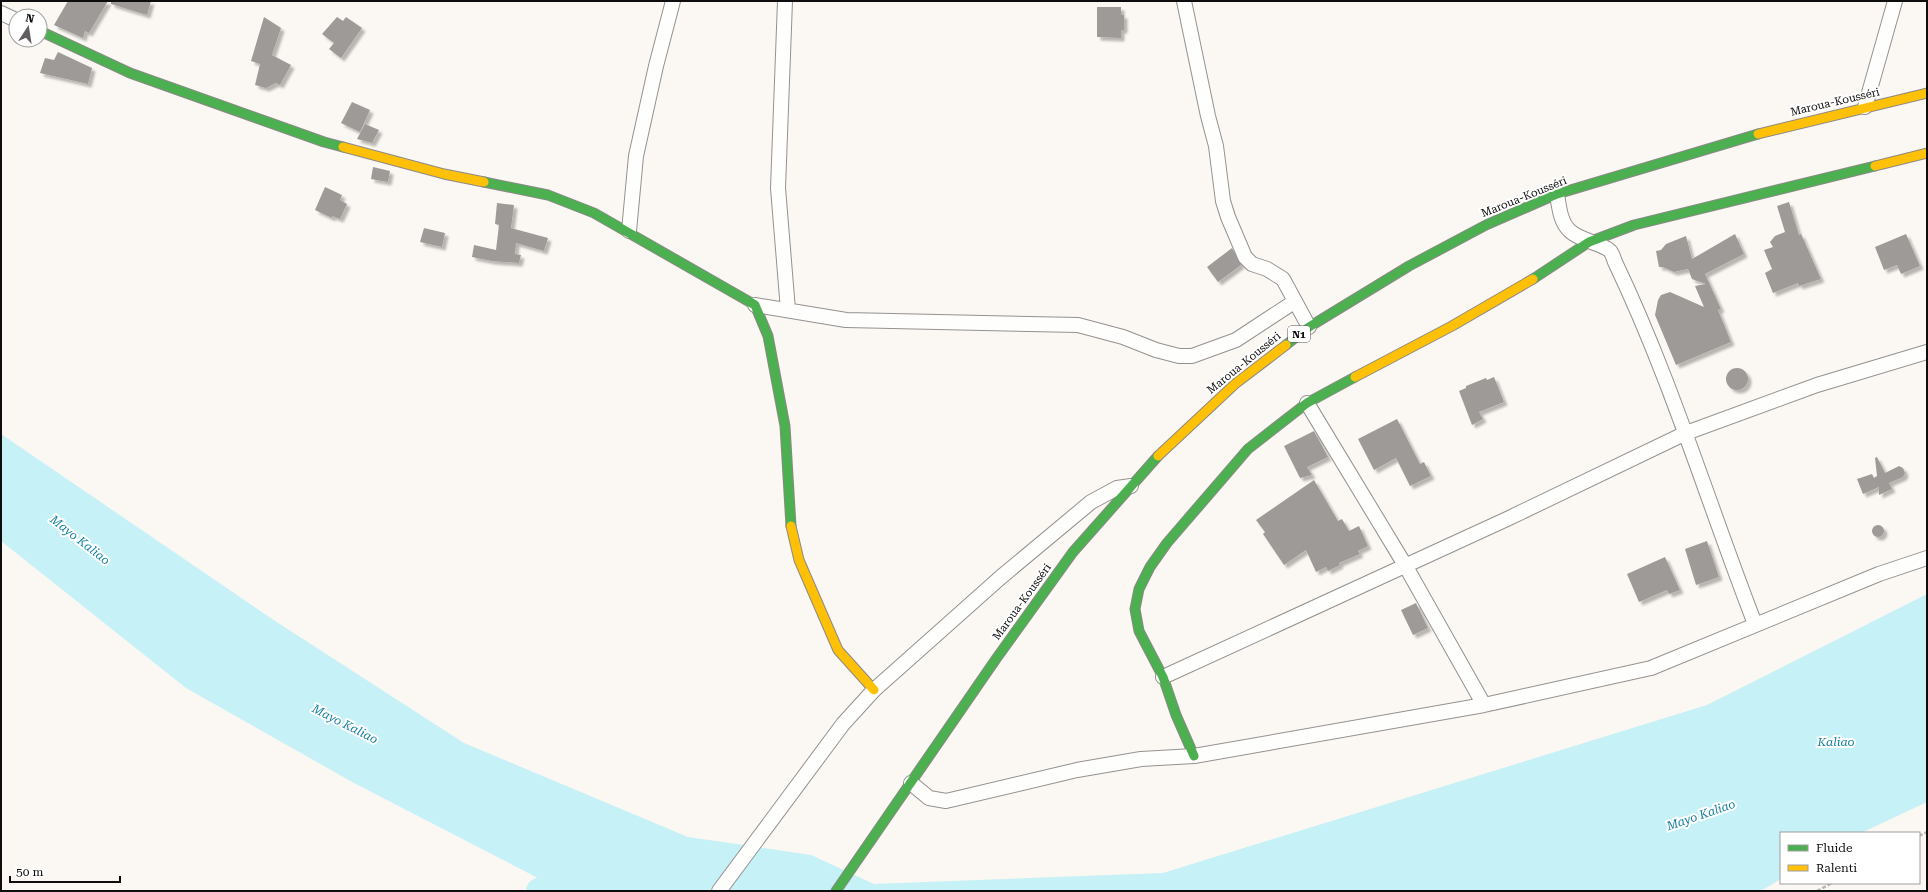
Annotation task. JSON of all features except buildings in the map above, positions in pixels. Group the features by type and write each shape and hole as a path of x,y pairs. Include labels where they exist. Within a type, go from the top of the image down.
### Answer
{"main road":[{"path":"48,35 130,72 324,142 444,174 548,195 594,213 755,305 768,336 785,426 790,519 799,560 838,650 874,690"},
{"name":"Maroua-Kousséri","path":"836,891 996,659 1073,552 1165,448 1235,384 1309,327 1409,266 1486,225 1557,194 1776,128 1927,93"},
{"path":"1194,756 1176,715 1163,678 1139,631 1135,609 1140,589 1150,567 1167,544 1248,449 1307,403 1452,326 1527,283 1589,242 1634,225 1926,155"}],"street":[{"path":"629,232 636,156 656,66 673,1"},
{"path":"785,1 778,188 788,310"},
{"path":"1184,1 1208,116 1216,146 1223,201 1228,217 1246,257 1252,264 1267,269 1283,279 1294,302 1309,327"},
{"path":"1865,107 1895,1"},
{"path":"1557,194 1561,216 1569,231 1610,251 1656,355 1686,433 1755,624"},
{"path":"755,305 846,320 1078,326 1123,337 1156,350 1180,356 1192,356 1236,340 1294,302"},
{"path":"1163,678 1405,565 1507,520 1686,433 1817,385 1927,352"},
{"path":"1307,403 1405,565 1484,705"},
{"path":"719,891 843,724 874,690 1001,577 1091,502 1117,488 1132,486"},
{"path":"911,783 929,798 946,801 1077,770 1141,759 1194,756 1484,705 1651,668 1879,574 1927,558"}],"path":[{"path":"1817,891 1830,884"}],"water":[{"name":"Kaliao","path":"1,434 272,619 464,743 688,837 811,855 874,884 1163,873 1707,705 1927,594 1927,802 1863,832 1780,832 1780,880 1761,891 563,891 354,783 186,688 1,541"}],"waterway":[{"path":"539,891 552,885"}],"traffic: fast":[{"path":"48,35 130,73 324,142 343,147"},
{"path":"1286,345 1309,327 1409,266 1486,225 1557,194 1758,134"},
{"path":"1533,279 1589,242 1634,225 1875,166"},
{"path":"484,182 548,195 594,213 755,305 768,336 785,426 791,526"},
{"path":"1194,756 1176,715 1163,677 1139,631 1135,609 1139,589 1150,567 1167,543 1248,449 1307,403 1355,377"},
{"path":"836,891 996,659 1073,552 1158,456"}],"traffic: slow":[{"path":"1758,134 1927,93"},
{"path":"343,147 444,174 484,182"},
{"path":"1875,166 1927,153"},
{"path":"1355,377 1452,326 1533,279"},
{"path":"1158,456 1235,384 1286,345"},
{"path":"791,526 799,560 838,650 874,690"}],"water label":[{"name":"Mayo Kaliao","path":"80,540"},
{"name":"Mayo Kaliao","path":"345,724"},
{"name":"Mayo Kaliao","path":"1701,815"}]}
